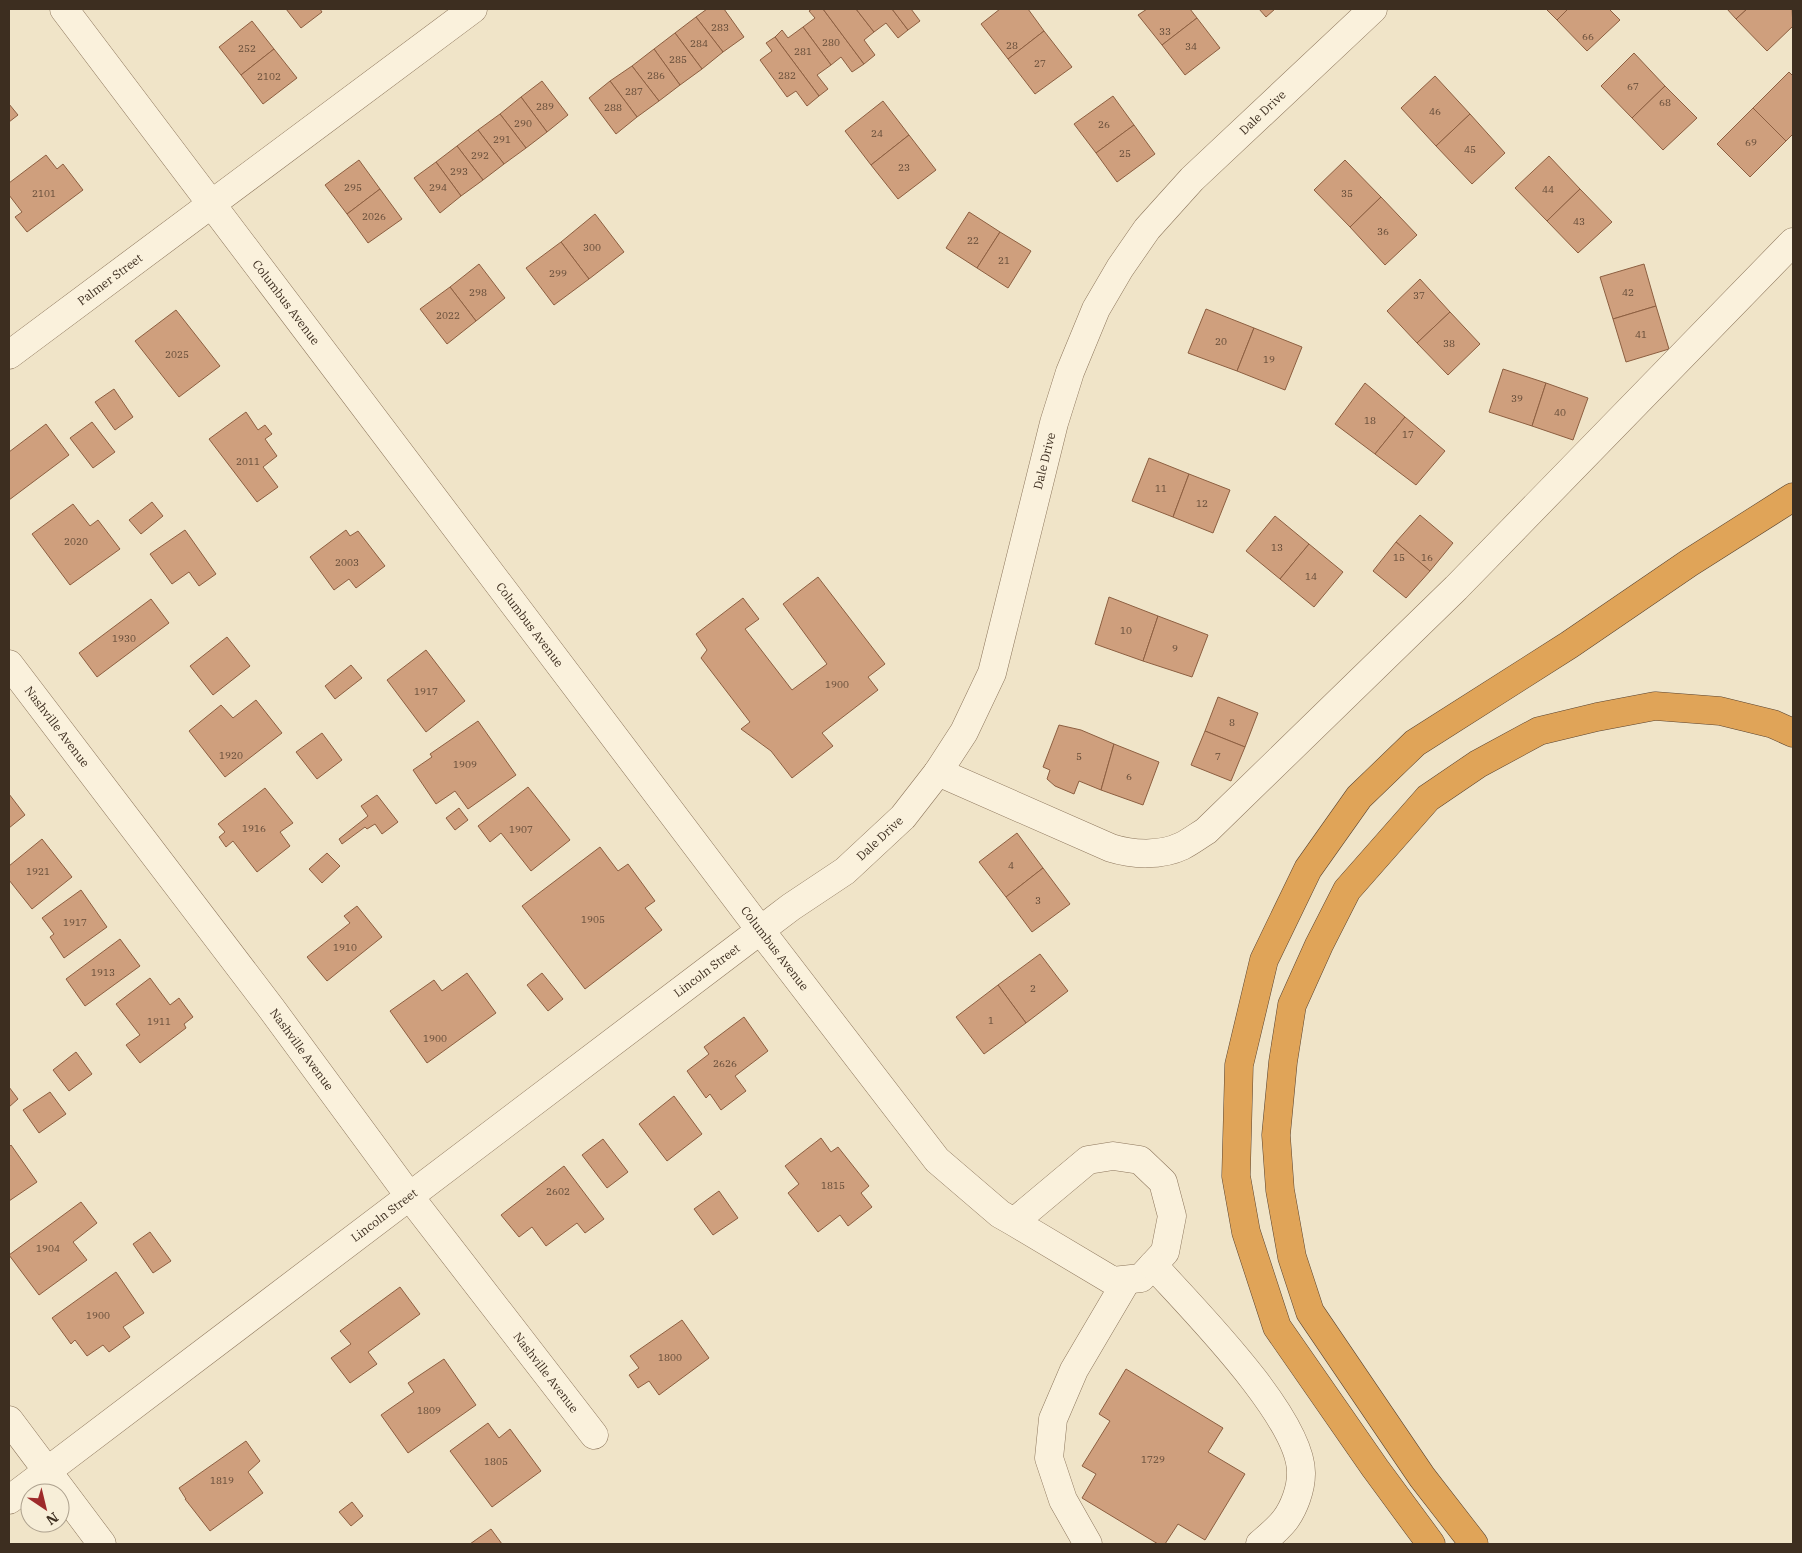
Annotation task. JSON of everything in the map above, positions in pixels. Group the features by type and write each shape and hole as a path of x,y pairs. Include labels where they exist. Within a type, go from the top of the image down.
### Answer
{"highway":[{"path":"1431,1544 1375,1468 1277,1327 1246,1232 1236,1176 1238,1065 1264,960 1308,869 1360,797 1415,743 1569,645 1690,563 1793,497"},
{"path":"1474,1544 1422,1478 1310,1312 1291,1247 1280,1190 1276,1135 1283,1062 1292,1005 1319,945 1347,890 1428,798 1478,764 1539,731 1596,717 1655,706 1720,711 1774,724 1793,733"}],"street":[{"name":"Columbus Avenue","path":"64,9 937,1160 1000,1214 1113,1281 1127,1280"},
{"name":"Palmer Street","path":"9,355 473,9"},
{"name":"Dale Drive","path":"761,930 791,907 845,871 903,817 938,772 964,732 992,673 1054,424 1070,372 1096,309 1120,268 1147,229 1192,179 1372,9"},
{"path":"938,772 1123,852 1152,853 1181,847 1206,832 1456,588 1793,242"},
{"name":"Nashville Avenue","path":"9,664 270,1008 410,1197 594,1435"},
{"name":"Lincoln Street","path":"9,1500 761,930"},
{"path":"1014,1222 1088,1160 1113,1156 1140,1160 1163,1182 1172,1216 1165,1252 1141,1278 1127,1280 1074,1370 1054,1419 1049,1458 1063,1500 1088,1544"},
{"path":"1153,1265 1232,1352 1286,1427 1300,1456 1299,1492 1285,1520 1260,1544"},
{"path":"9,1420 102,1544"}],"building":[{"path":"286,9 320,9 322,12 301,28"},
{"path":"707,9 724,9 744,37 723,52 696,17"},
{"path":"812,9 823,9 864,64 852,72 841,57 831,65 803,27 815,18 809,11"},
{"path":"823,9 856,9 874,32 864,40 875,55 864,64"},
{"path":"856,9 892,9 908,30 898,38 886,23 874,32"},
{"path":"892,9 911,9 920,21 908,30"},
{"path":"1000,9 1028,9 1044,31 1008,59 981,24"},
{"path":"1147,9 1190,9 1197,18 1162,45 1138,15"},
{"path":"1259,9 1275,9 1266,17"},
{"path":"1546,9 1568,9 1557,20"},
{"path":"1568,9 1609,9 1620,20 1587,51 1557,20"},
{"path":"1727,9 1747,9 1736,19"},
{"path":"1747,9 1792,9 1793,26 1767,51 1736,19"},
{"path":"696,17 723,52 702,69 675,33"},
{"path":"1197,18 1220,48 1185,75 1162,45"},
{"path":"252,21 274,49 241,75 219,47"},
{"path":"803,27 831,65 817,75 828,89 819,96 775,37 782,30 788,38"},
{"path":"1044,31 1072,67 1035,94 1008,59"},
{"path":"675,33 702,69 680,85 654,49"},
{"path":"775,37 819,96 807,106 796,91 787,97 760,60 772,51 766,43"},
{"path":"274,49 297,78 263,104 241,75"},
{"path":"654,49 680,85 659,101 632,66"},
{"path":"1634,53 1665,86 1632,118 1601,86"},
{"path":"632,66 659,101 637,117 610,81"},
{"path":"1789,72 1793,76 1793,134 1786,141 1753,108"},
{"path":"1435,76 1470,114 1436,146 1401,108"},
{"path":"542,81 568,115 547,132 521,97"},
{"path":"610,81 637,117 616,134 589,98"},
{"path":"1665,86 1697,118 1663,150 1632,118"},
{"path":"1113,96 1134,125 1096,153 1074,124"},
{"path":"521,97 547,132 526,148 500,114"},
{"path":"883,101 909,135 871,165 845,131"},
{"path":"9,104 18,115 9,122"},
{"path":"1753,108 1786,141 1750,177 1717,144"},
{"path":"500,114 526,148 504,164 478,130"},
{"path":"1470,114 1505,153 1472,184 1436,146"},
{"path":"1134,125 1155,154 1117,182 1096,153"},
{"path":"478,130 504,164 483,180 457,146"},
{"path":"909,135 936,170 898,199 871,165"},
{"path":"457,146 483,180 461,196 436,162"},
{"path":"46,155 57,169 63,164 83,190 27,232 15,217 22,212 9,195 9,183"},
{"path":"1549,156 1580,189 1547,221 1515,188"},
{"path":"359,160 380,189 347,214 325,185"},
{"path":"1345,160 1381,197 1350,227 1314,190"},
{"path":"436,162 461,196 440,213 414,178"},
{"path":"380,189 402,219 368,243 347,214"},
{"path":"1580,189 1612,222 1578,253 1547,221"},
{"path":"1381,197 1417,235 1385,265 1350,227"},
{"path":"969,212 1000,232 977,268 946,248"},
{"path":"595,214 624,252 589,279 561,242"},
{"path":"1000,232 1031,251 1008,288 977,268"},
{"path":"561,242 589,279 554,305 526,268"},
{"path":"479,264 505,298 476,321 450,287"},
{"path":"1644,264 1656,306 1613,319 1600,277"},
{"path":"1420,279 1450,312 1417,343 1387,311"},
{"path":"450,287 476,321 447,344 420,309"},
{"path":"1656,306 1669,349 1626,362 1613,319"},
{"path":"1206,309 1254,328 1237,371 1188,353"},
{"path":"176,310 220,366 179,397 135,341"},
{"path":"1450,312 1480,344 1448,375 1417,343"},
{"path":"1254,328 1302,347 1285,390 1237,371"},
{"path":"1503,369 1546,383 1532,426 1489,412"},
{"path":"1365,383 1405,417 1375,454 1335,424"},
{"path":"1546,383 1588,398 1573,440 1532,426"},
{"path":"114,389 133,417 115,430 95,402"},
{"path":"246,412 258,430 265,425 272,434 265,439 277,456 263,467 278,487 257,502 209,439"},
{"path":"1405,417 1445,451 1416,485 1375,454"},
{"path":"92,422 115,452 93,468 70,438"},
{"path":"46,424 69,455 9,500 9,452"},
{"path":"1149,458 1189,474 1173,517 1132,501"},
{"path":"1189,474 1230,490 1213,533 1173,517"},
{"path":"152,502 163,516 141,534 129,520"},
{"path":"73,504 90,526 98,520 120,549 70,585 32,534"},
{"path":"1420,515 1453,543 1430,571 1396,542"},
{"path":"1275,516 1309,544 1280,579 1246,551"},
{"path":"185,530 216,574 199,586 189,572 172,584 150,554"},
{"path":"346,530 350,536 358,531 385,566 356,588 349,579 334,590 310,557"},
{"path":"1396,542 1430,571 1406,598 1373,571"},
{"path":"1309,544 1343,572 1314,607 1280,579"},
{"path":"818,577 885,664 868,677 878,690 822,733 833,746 792,778 771,751 741,729 750,722 701,658 707,650 696,634 743,598 759,619 745,629 792,690 827,664 783,604"},
{"path":"1109,597 1158,616 1143,661 1095,644"},
{"path":"151,599 169,623 97,677 79,653"},
{"path":"1158,616 1208,635 1192,677 1143,661"},
{"path":"227,637 250,666 213,695 190,666"},
{"path":"426,650 465,701 426,732 387,680"},
{"path":"351,665 362,678 335,699 325,686"},
{"path":"1218,697 1258,713 1245,747 1205,731"},
{"path":"256,700 282,733 225,777 189,731 221,705 233,718"},
{"path":"478,721 516,775 468,809 455,791 436,804 413,770 432,757 430,754"},
{"path":"1059,725 1081,730 1114,744 1101,790 1079,781 1074,794 1055,786 1047,779 1050,770 1043,767"},
{"path":"1205,731 1245,747 1231,781 1191,765"},
{"path":"322,733 342,760 317,779 296,752"},
{"path":"1114,744 1159,762 1143,805 1101,790"},
{"path":"528,787 570,840 531,871 501,833 490,842 478,826"},
{"path":"265,788 293,823 280,832 290,846 257,872 233,841 226,847 219,837 225,832 218,824"},
{"path":"9,794 25,815 9,828"},
{"path":"377,795 398,822 382,834 375,824 367,829 365,827 342,844 339,839 368,816 361,806"},
{"path":"459,808 468,820 455,830 446,818"},
{"path":"1017,833 1043,868 1006,897 979,862"},
{"path":"42,839 72,877 32,909 9,880 9,866"},
{"path":"600,847 618,871 628,864 655,901 645,908 662,930 585,989 522,906"},
{"path":"327,853 340,866 322,883 309,869"},
{"path":"1043,868 1070,904 1032,932 1006,897"},
{"path":"81,890 107,927 64,958 50,937 54,934 42,918"},
{"path":"357,906 382,937 327,981 307,957 350,923 344,916"},
{"path":"120,939 140,966 85,1006 66,979"},
{"path":"1040,954 1068,991 1026,1023 998,985"},
{"path":"467,973 496,1013 427,1063 390,1011 434,980 442,991"},
{"path":"542,973 563,999 548,1011 527,985"},
{"path":"150,978 170,1005 179,998 193,1017 184,1024 186,1028 140,1063 126,1045 140,1035 116,1004"},
{"path":"998,985 1026,1023 984,1054 956,1017"},
{"path":"744,1017 768,1051 735,1076 746,1091 721,1110 710,1094 706,1098 687,1071 709,1054 704,1047"},
{"path":"76,1052 92,1074 69,1091 53,1070"},
{"path":"9,1087 18,1099 9,1107"},
{"path":"50,1092 66,1114 39,1133 23,1110"},
{"path":"674,1096 702,1134 667,1161 639,1124"},
{"path":"821,1138 831,1152 838,1147 869,1186 861,1193 872,1207 848,1226 840,1215 818,1232 788,1193 799,1184 785,1166"},
{"path":"603,1139 628,1172 607,1188 582,1155"},
{"path":"11,1145 37,1182 9,1201 9,1147"},
{"path":"564,1166 604,1219 585,1233 577,1223 546,1246 532,1227 519,1237 501,1215"},
{"path":"719,1191 738,1218 713,1235 694,1209"},
{"path":"81,1202 97,1223 73,1242 87,1260 39,1295 9,1255"},
{"path":"150,1232 171,1261 153,1273 133,1244"},
{"path":"116,1272 144,1313 123,1327 130,1337 109,1352 103,1345 87,1356 75,1340 71,1344 52,1318"},
{"path":"400,1287 420,1314 368,1352 377,1364 350,1383 331,1358 351,1344 340,1331"},
{"path":"682,1320 709,1358 659,1395 649,1381 638,1388 629,1375 639,1368 630,1356"},
{"path":"444,1359 476,1405 408,1453 381,1415 414,1392 408,1383"},
{"path":"1126,1369 1223,1428 1208,1452 1245,1474 1205,1540 1178,1524 1165,1544 1158,1544 1082,1498 1096,1474 1082,1466 1110,1421 1099,1414"},
{"path":"488,1423 499,1438 510,1429 541,1471 492,1507 450,1451"},
{"path":"246,1441 260,1461 248,1472 263,1493 210,1531 185,1499 179,1488"},
{"path":"352,1502 363,1516 351,1526 339,1512"},
{"path":"491,1529 502,1544 470,1544"}]}
